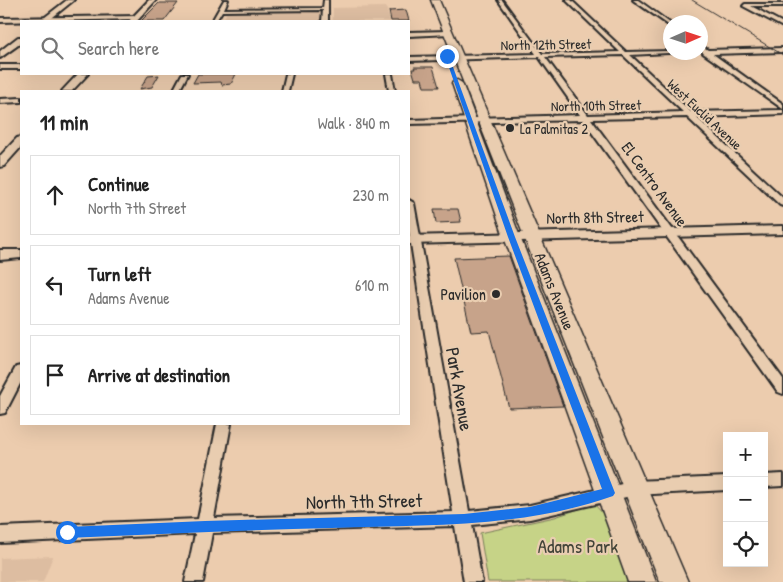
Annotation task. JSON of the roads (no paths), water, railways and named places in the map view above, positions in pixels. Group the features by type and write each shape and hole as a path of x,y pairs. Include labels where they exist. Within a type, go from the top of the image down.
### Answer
{"main road":[{"name":"Adams Avenue","path":"425,0 443,39 459,58 477,120 522,237 635,488 674,582"},
{"name":"Adams Avenue","path":"434,0 451,66 477,120 522,237 609,493 642,582"}],"street":[{"path":"46,20 71,0"},
{"path":"0,20 135,19 153,0"},
{"path":"215,20 226,0"},
{"path":"325,20 326,0"},
{"name":"El Centro Avenue","path":"500,0 783,389"},
{"name":"West Euclid Avenue","path":"568,0 783,203"},
{"path":"635,0 663,20"},
{"path":"772,0 782,5"},
{"path":"745,5 782,5"},
{"path":"745,5 783,26"},
{"path":"220,10 325,9"},
{"path":"410,34 443,39"},
{"path":"0,55 20,40"},
{"path":"708,52 783,50"},
{"name":"North 12th Street","path":"410,59 451,66 459,58 663,53"},
{"path":"708,55 783,108"},
{"path":"0,67 20,67"},
{"path":"68,90 83,75"},
{"path":"177,90 184,75"},
{"path":"285,90 289,75"},
{"path":"389,75 392,90"},
{"path":"0,101 20,100"},
{"name":"North 10th Street","path":"410,122 783,112"},
{"path":"0,163 20,141"},
{"name":"Park Avenue","path":"410,215 412,240 464,519 473,582"},
{"name":"North 8th Street","path":"412,240 783,230"},
{"path":"0,255 20,254"},
{"path":"0,409 20,372"},
{"path":"194,582 224,425"},
{"path":"768,481 783,480"},
{"name":"North 7th Street","path":"0,535 205,526 464,519 530,512 635,488 723,483"}],"railway":[{"path":"692,0 783,55"}],"place":[{"name":"La Palmitas 2","path":"510,128"},
{"name":"Pavilion","path":"496,294"}],"park label":[{"name":"Adams Park","path":"578,546"}]}
